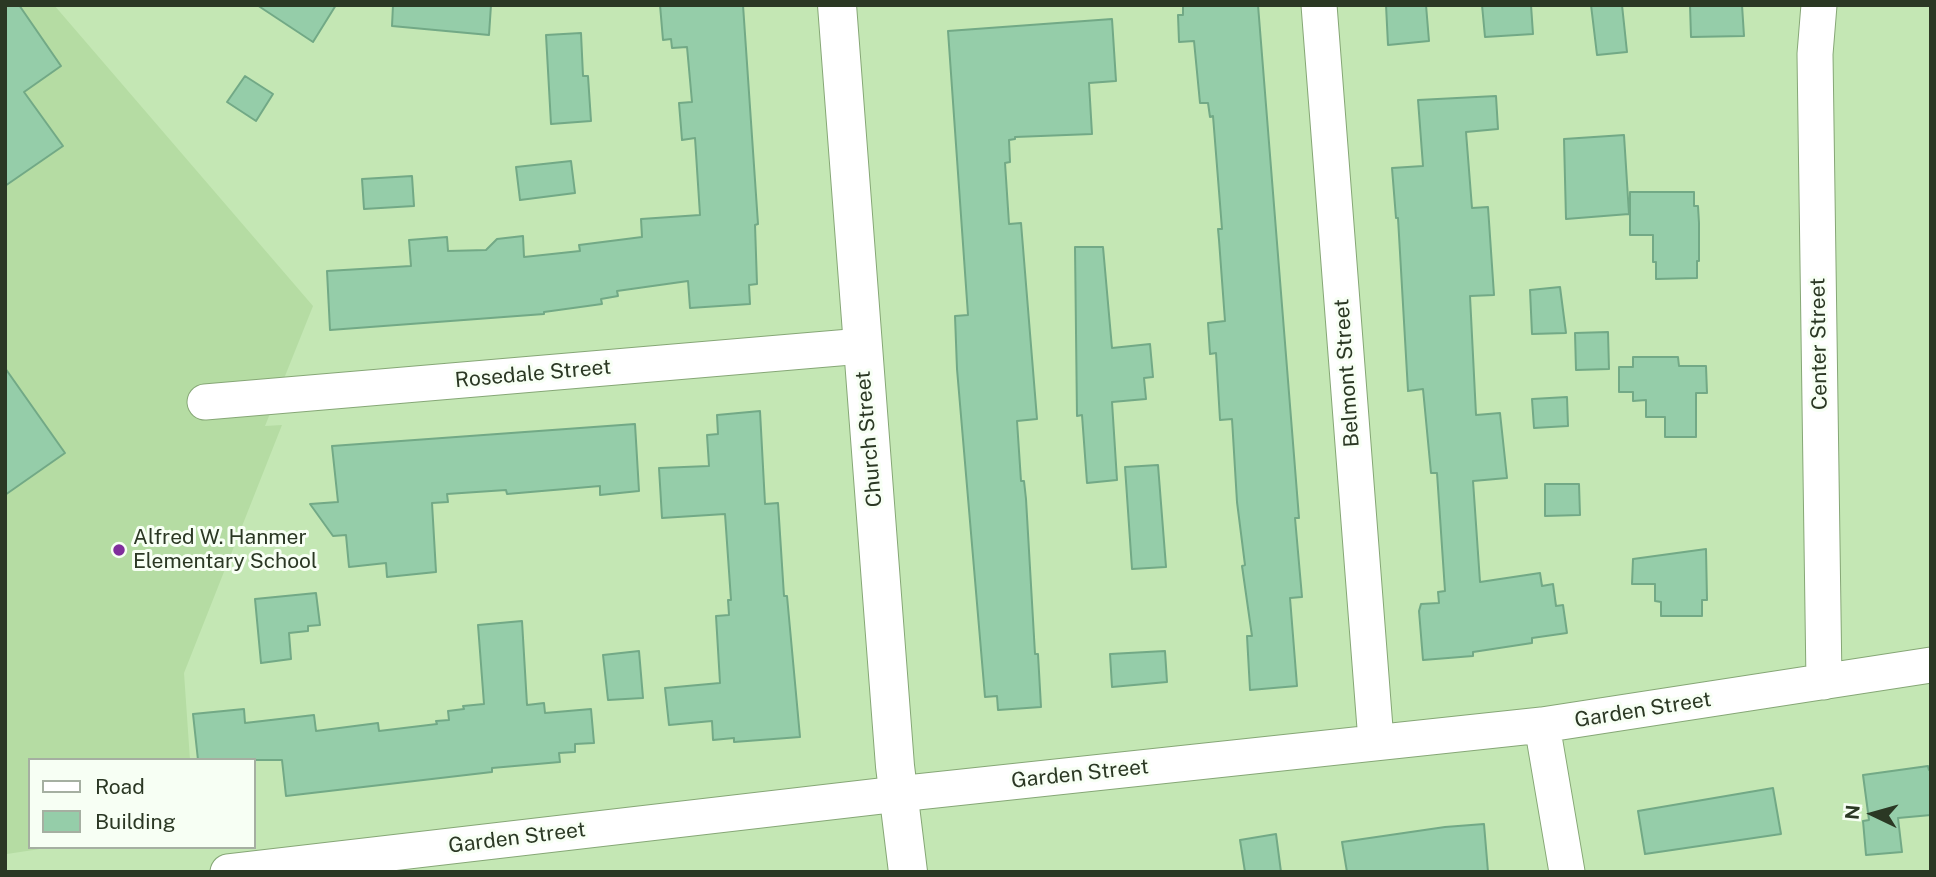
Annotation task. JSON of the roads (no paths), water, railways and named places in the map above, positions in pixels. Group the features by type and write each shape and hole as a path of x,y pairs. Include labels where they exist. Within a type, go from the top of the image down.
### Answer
{"street":[{"name":"Church Street","path":"836,5 898,793 908,872"},
{"name":"Belmont Street","path":"1319,5 1376,741"},
{"name":"Center Street","path":"1819,5 1815,54 1824,682"},
{"name":"Rosedale Street","path":"205,402 862,346"},
{"name":"Garden Street","path":"228,872 298,868 898,793 1542,725 1931,665"},
{"path":"1542,725 1567,872"}],"place":[{"name":"Alfred W. Hanmer Elementary School","path":"119,550"}]}
